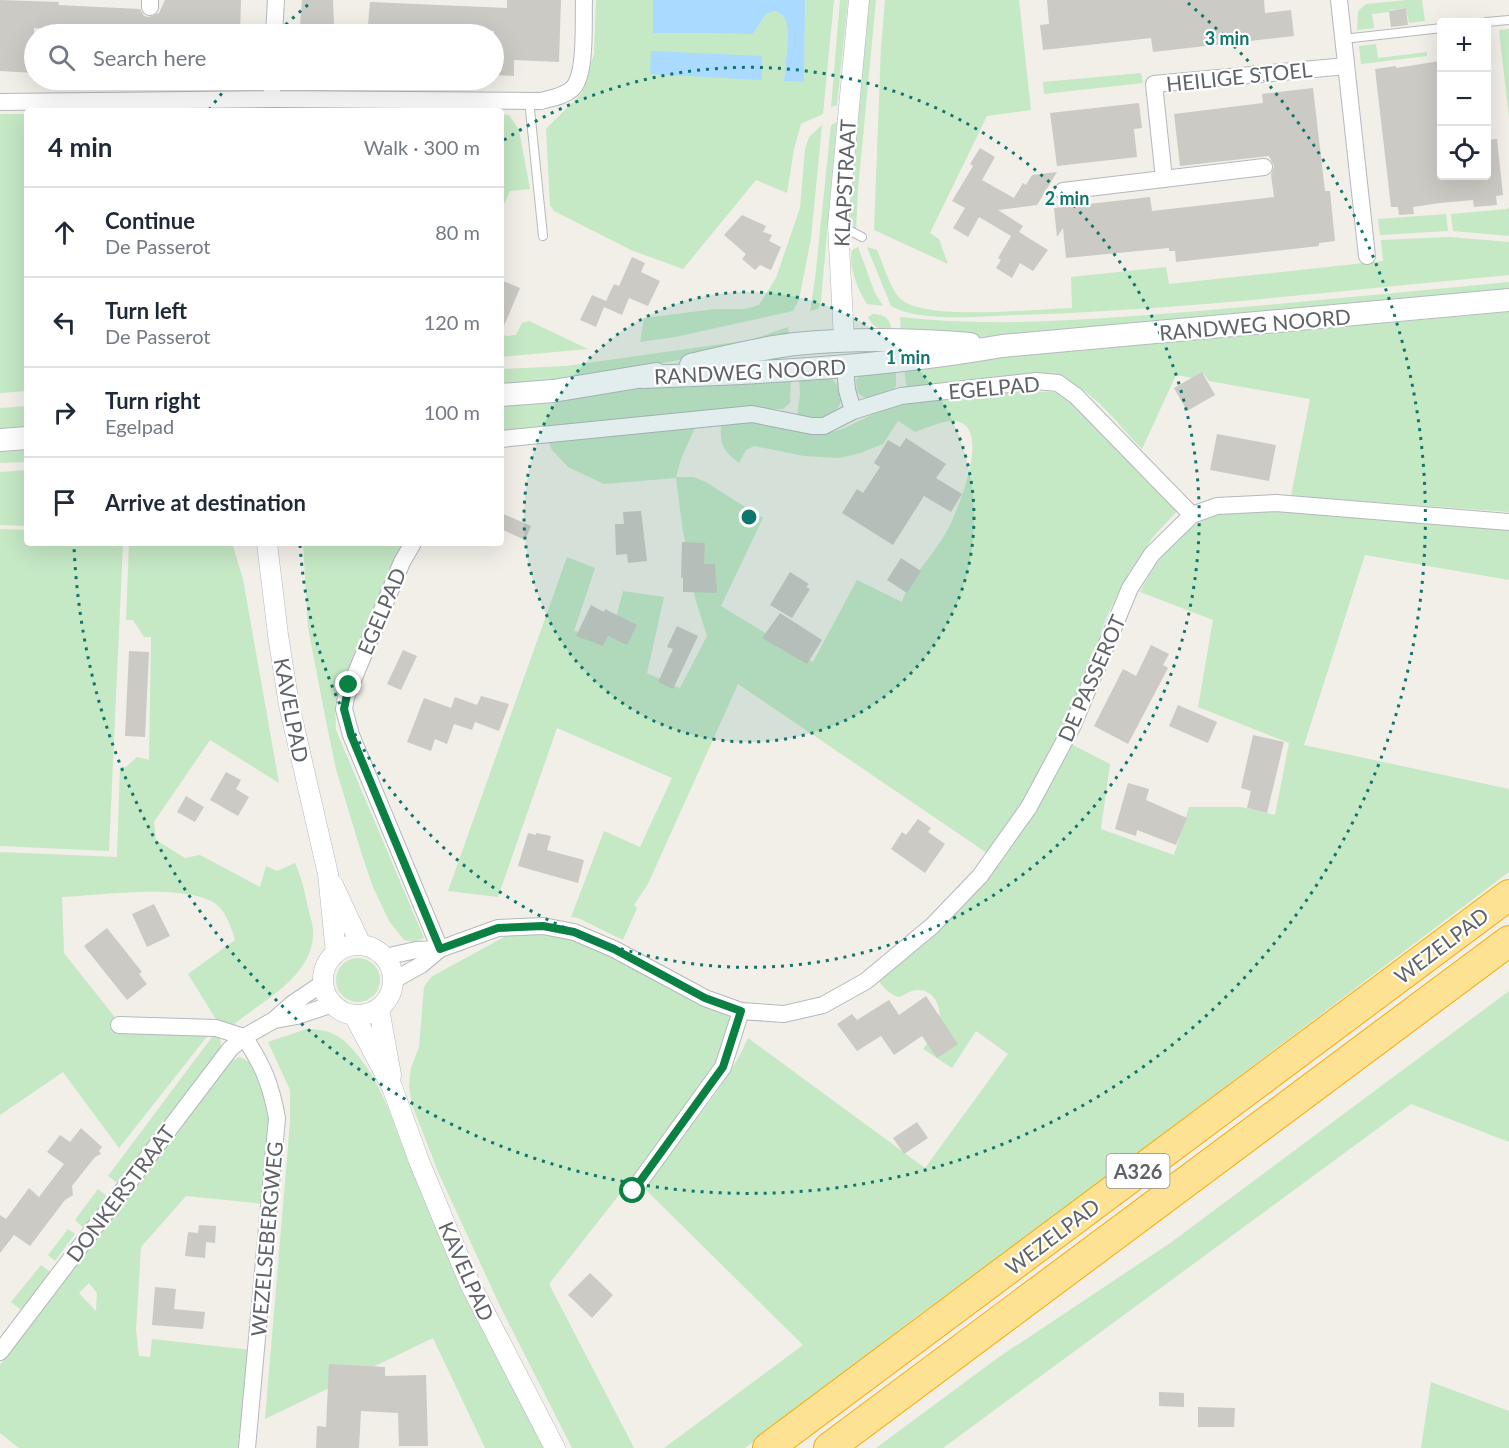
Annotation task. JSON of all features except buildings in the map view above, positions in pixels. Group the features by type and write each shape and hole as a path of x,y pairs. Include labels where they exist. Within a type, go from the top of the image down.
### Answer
{"highway":[{"name":"WEZELPAD","path":"768,1448 1509,895"},
{"name":"WEZELPAD","path":"829,1448 1509,941"}],"main road":[{"name":"RANDWEG NOORD","path":"642,377 745,374 845,367 933,358 1002,346 1509,300"},
{"name":"RANDWEG NOORD","path":"504,395 554,391 642,377 757,350 793,344 844,340 931,340 1002,346"},
{"name":"KLAPSTRAAT","path":"844,340 845,367"},
{"path":"0,440 24,438"}],"street":[{"path":"275,24 276,0"},
{"path":"0,102 272,99 541,101 559,97 573,88 581,70 584,0"},
{"name":"KLAPSTRAAT","path":"844,340 838,225 859,0"},
{"path":"1340,0 1367,256"},
{"name":"HEILIGE STOEL","path":"1164,179 1154,84 1346,66"},
{"path":"272,90 272,99"},
{"path":"1063,191 1264,167"},
{"path":"845,367 847,390 853,411"},
{"name":"EGELPAD","path":"504,439 752,414 812,426 824,426 853,411 901,396 1036,381 1058,384 1076,396 1192,515"},
{"name":"DE PASSEROT","path":"385,957 416,950 440,949 498,928 543,926 574,932 614,949 705,998 741,1011 784,1014 823,1005 866,981 932,926 980,876 1029,807 1073,725 1130,588 1152,554 1192,515 1217,506 1276,503 1509,522"},
{"name":"KAVELPAD","path":"267,546 278,635 290,705 328,874 336,953"},
{"name":"EGELPAD","path":"411,546 402,562 349,685 344,709 351,735 440,949"},
{"name":"KAVELPAD","path":"328,874 361,945"},
{"path":"361,945 370,947 385,957 390,964 394,980 390,996 379,1009 371,1013 354,1015 343,1012 328,998 323,983 324,972 328,961 336,953 348,946 361,945"},
{"name":"DE PASSEROT","path":"394,980 421,964 440,949"},
{"name":"DONKERSTRAAT","path":"0,1352 216,1065 244,1037 274,1020 292,1004 323,983"},
{"name":"DONKERSTRAAT","path":"274,1020 297,1016 333,1004"},
{"name":"KAVELPAD","path":"379,1009 392,1087"},
{"path":"633,1191 723,1067 741,1011"},
{"name":"KAVELPAD","path":"354,1015 392,1087 419,1161 470,1284 555,1448"},
{"path":"119,1025 216,1028 244,1037"},
{"name":"WEZELSEBERGWEG","path":"244,1037 261,1063 271,1088 277,1118 247,1448"}],"lane":[{"path":"1491,22 1509,20"},
{"path":"1343,39 1437,29"},
{"path":"529,100 543,236"},
{"path":"838,225 862,237"}],"green space":[{"path":"596,0 653,0 653,33 753,34 766,14 777,12 785,18 788,31 784,80 804,82 805,0 834,0 823,114 801,124 794,149 787,193 756,180 683,269 631,250 554,211 550,205 546,129 582,93 594,54"},
{"path":"840,0 848,0 837,105 831,107"},
{"path":"867,0 876,0 856,230 849,226"},
{"path":"885,0 1019,0 1031,110 987,116 930,233 939,239 948,264 874,230"},
{"path":"1422,0 1425,21 1409,23 1406,8 1389,10 1389,12 1372,14 1374,28 1357,30 1358,11 1366,4"},
{"path":"1509,29 1509,118 1499,30"},
{"path":"1376,44 1378,58 1427,52 1427,56 1361,64 1359,46"},
{"path":"1141,73 1143,83 1044,94 1043,82"},
{"path":"317,107 343,108 180,108"},
{"path":"0,114 24,114 24,391 0,393"},
{"path":"504,114 509,115 519,130 530,189 510,191 504,204"},
{"path":"837,122 821,301 818,309 810,311 831,125"},
{"path":"822,125 811,238 799,300 793,311 675,337 640,342 644,318 715,309 745,309 759,305 776,278 800,208 805,149 809,137"},
{"path":"1509,207 1509,236 1453,231 1451,214"},
{"path":"1446,214 1448,231 1380,235 1378,219"},
{"path":"1449,237 1509,242 1509,275 1140,309 970,317 918,315 891,306 867,247 877,250 891,284 902,300 915,306 934,310 983,312 1072,308 1071,277 1166,267 1169,284 1383,261 1381,240"},
{"path":"858,247 875,293 883,306 867,304 857,285 851,257 852,250"},
{"path":"1509,282 1509,291 1006,336 901,334 900,317 972,322 1079,320 1227,309"},
{"path":"1509,312 1509,512 1291,496 1310,399 1209,381 1204,374 1193,378 1176,375 1142,449 1097,401 1076,385 1064,380 912,390 906,385 904,366"},
{"path":"873,314 887,319 892,333 872,324 868,317"},
{"path":"529,321 588,349 504,357 504,335 516,335 522,323"},
{"path":"788,327 789,338 681,360 609,372 504,385 504,369 566,366 750,340"},
{"path":"896,367 896,386 892,391 869,398 857,392 856,380 860,374"},
{"path":"826,375 840,389 839,406 835,411 819,419 797,415 800,395 799,376"},
{"path":"791,376 790,403 783,409 741,408 504,431 504,406 570,399 698,380"},
{"path":"1026,391 1054,392 1068,396 1180,508 1153,537 1129,572 1107,616 1086,675 1060,731 1030,790 987,853 738,684 648,884 634,905 637,908 623,940 578,918 571,917 604,831 640,847 672,778 557,728 498,897 448,891 567,557 595,568 574,631 611,637 623,591 664,597 647,673 680,688 707,636 695,598 676,478 604,484 568,467 552,450 546,437 697,423 681,459 676,477 693,477 704,481 763,518 721,606 813,662 857,580 902,602 912,582 951,523 970,466 971,436 966,426 955,421 940,423 915,432 898,421 883,444 860,453 840,458 804,456 754,446 746,450 739,463 728,454 723,445 721,421 760,420 832,432 889,406"},
{"path":"24,406 24,429 0,431 0,408"},
{"path":"24,449 24,462 0,463 0,450"},
{"path":"24,470 24,526 0,525 0,472"},
{"path":"1256,509 1509,528 1509,580 1365,555 1304,745 1509,789 1509,872 745,1448 664,1448 803,1345 644,1188 714,1096 748,1038 925,1168 1008,1054 976,1031 952,1068 923,1049 936,1032 940,1016 937,1003 930,993 917,990 899,997 891,994 876,977 941,926 962,907 994,871 1023,830 1071,744 1110,764 1101,829 1174,855 1189,807 1241,807 1275,815 1289,743 1198,707 1213,620 1140,592 1163,556 1192,527 1222,513"},
{"path":"0,529 24,530 24,546 123,546 109,851 0,846"},
{"path":"129,546 233,546 243,579 279,783 210,740 154,822 156,840 185,858 200,855 260,887 266,866 277,871 295,863 312,924 313,936 310,951 303,965 293,977 231,1027 224,1021 217,1021 188,974 235,940 227,918 216,904 196,896 159,892 62,897 64,953 117,1020 209,1034 119,1148 63,1072 0,1115 0,852 117,857 120,767 126,767 137,757 149,760 151,637 144,637 133,620 126,620"},
{"path":"303,546 405,546 393,568 335,704 336,730 424,938 414,942 404,940 389,921 373,887 362,855 336,769 308,628"},
{"path":"562,933 732,1011 732,1042 685,1111 549,1284 634,1448 572,1448 501,1308 439,1174 412,1105 409,1086 411,1068 419,1047 424,987 431,977 506,936"},
{"path":"358,958 367,959 374,964 379,971 379,989 374,996 367,1001 358,1002 349,1001 342,996 337,989 336,980 337,971 342,964 349,959"},
{"path":"1509,991 1509,1142 1411,1104 943,1448 876,1448 999,1357 1173,1241"},
{"path":"307,1029 321,1030 339,1037 354,1051 371,1074 384,1099 416,1180 450,1255 546,1448 485,1448 433,1338 265,1419 290,1122 290,1090 268,1042"},
{"path":"215,1033 220,1036 221,1047 119,1184 108,1176"},
{"path":"240,1057 255,1065 270,1107 265,1204 186,1196 141,1247 136,1330 139,1356 150,1357 152,1339 251,1350 242,1448 19,1448 0,1433 0,1365 231,1061","holes":["89,1283 97,1293 96,1311 79,1293"]},
{"path":"98,1189 108,1197 84,1228 75,1220"},
{"path":"68,1229 75,1234 55,1261 48,1255"},
{"path":"41,1265 50,1272 21,1310 11,1302"},
{"path":"1431,1382 1509,1411 1509,1448 1421,1448"}],"water":[{"path":"653,0 805,0 804,82 784,81 788,32 785,19 779,13 774,11 766,14 753,34 653,33"},
{"path":"651,51 762,56 762,80 650,74"}],"route":[{"path":"349,685 344,709 351,735 440,949 498,928 543,926 574,932 614,949 705,998 741,1011 723,1067 633,1191"}]}
